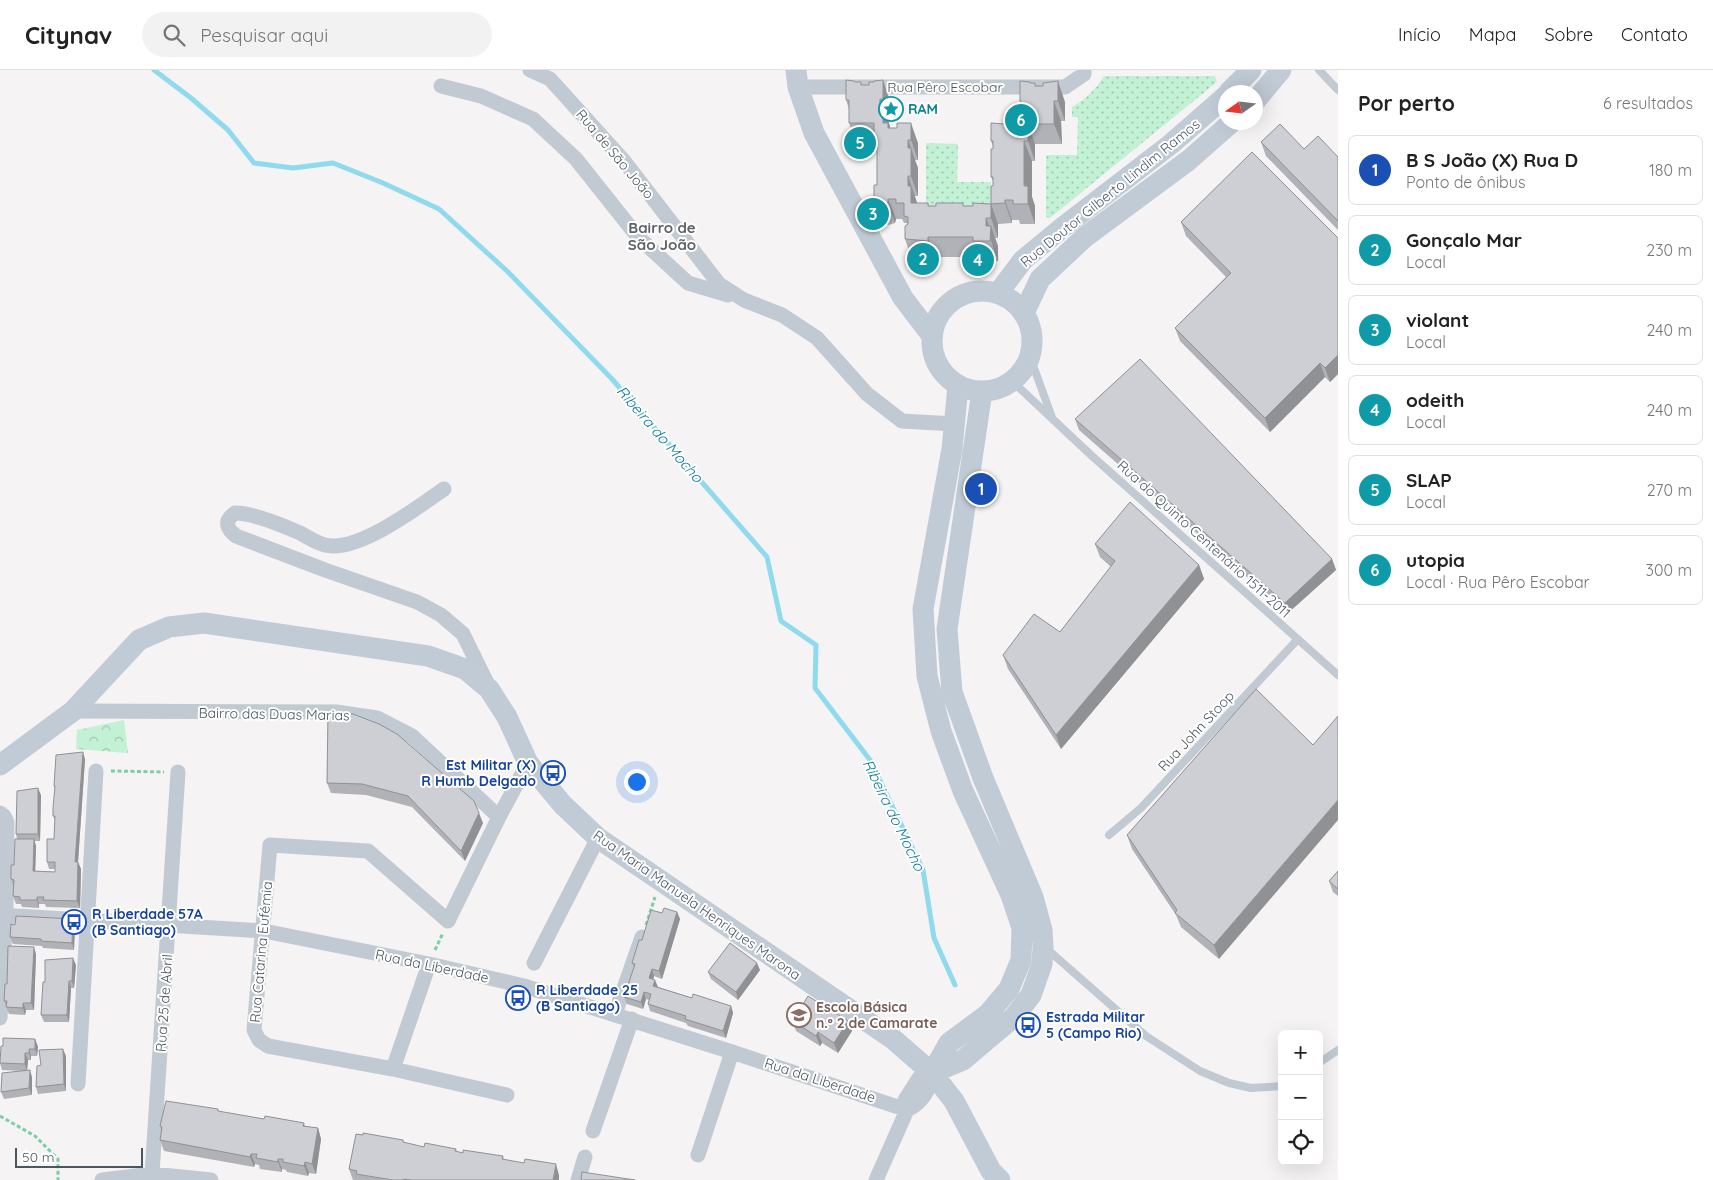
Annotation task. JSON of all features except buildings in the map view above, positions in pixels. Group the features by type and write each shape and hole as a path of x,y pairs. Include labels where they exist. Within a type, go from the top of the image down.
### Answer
{"street":[{"name":"Rua de São João","path":"530,70 550,79 624,161 719,284 744,300 782,315 817,338 868,394 902,421 954,424"},
{"name":"Rua Pêro Escobar","path":"797,79 1065,87 1084,74 1084,70"},
{"path":"1236,85 1251,70"},
{"path":"1263,92 1281,70"},
{"path":"797,79 814,133 903,298 932,336"},
{"path":"441,86 482,96 533,119 576,159 638,237 688,283 744,300"},
{"name":"Rua Doutor Gilberto Lindim Ramos","path":"998,293 1023,260 1171,144 1218,103"},
{"name":"Rua Doutor Gilberto Lindim Ramos","path":"1024,313 1040,279 1085,237 1189,160 1223,130"},
{"path":"981,290 998,293 1024,313 1029,323 1032,340 1030,357 1012,381 982,391 958,385 943,372 934,355 932,336 937,317 948,303 963,294 981,290"},
{"path":"903,298 928,302 955,298"},
{"path":"876,1180 907,1110 914,1106 930,1088 932,1073 949,1044 988,1014 1009,989 1020,960 1022,928 1011,895 963,791 941,731 927,676 923,609 952,449 958,385"},
{"path":"932,1073 962,1060 1014,1017 1031,995 1042,964 1042,930 1033,897 983,778 952,692 946,629 982,391"},
{"path":"444,489 406,515 364,539 347,545 324,545 299,532 250,514 235,513 229,517 227,523 229,531 236,536 417,602 441,615 463,634 489,689"},
{"name":"Rua Maria Manuela Henriques Marona","path":"0,766 73,711 139,640 169,627 204,623 428,656 465,669 489,689 507,716 528,763 563,806 598,838 893,1039 932,1073 954,1100 991,1171 1000,1180"},
{"name":"Bairro das Duas Marias","path":"73,711 336,712 377,718 412,736 499,817"},
{"path":"448,921 528,763"},
{"path":"78,1084 96,771"},
{"name":"Rua 25 de Abril","path":"152,1174 178,772"},
{"path":"0,813 7,822 0,1018"},
{"path":"534,963 598,838"},
{"name":"Rua Catarina Eufémia","path":"448,921 368,851 270,845 254,1030 259,1040 268,1046 393,1069 507,1095"},
{"name":"Rua da Liberdade","path":"3,915 264,931 429,964 524,986 632,1019 907,1110"},
{"path":"615,1014 642,937"},
{"path":"393,1069 429,964"},
{"path":"593,1131 632,1019"},
{"path":"698,1155 732,1052"},
{"path":"578,1180 585,1156"},
{"path":"102,1180 152,1174 211,1180"}],"lane":[{"path":"1320,70 1338,90"},
{"path":"1030,357 1054,422"},
{"name":"Rua do Quinto Centenário 1511-2011","path":"1012,381 1054,422 1338,675"},
{"name":"Rua John Stoop","path":"1109,836 1141,808 1298,639"},
{"path":"1043,946 1146,1036 1200,1071 1229,1083 1250,1088 1278,1086"},
{"path":"1323,1060 1338,1050"}],"path":[{"path":"96,771 178,772"},
{"path":"642,937 661,881"},
{"path":"429,964 448,921"},
{"path":"0,1116 35,1136 58,1159 58,1180"}],"green space":[{"path":"1104,76 1215,76 1217,82 1050,218 1046,217 1046,155 1077,155 1078,117 1072,117 1072,107 1090,94"},
{"path":"926,143 958,144 957,182 991,182 991,217 926,216"},
{"path":"124,720 128,753 76,749 77,730"}],"waterway":[{"name":"Ribeira do Mocho","path":"154,70 191,98 228,130 254,163 293,168 333,163 383,183 439,209 507,271 612,379 767,557 781,621 816,645 815,688 870,760 923,870 934,938 955,985"}],"place":[{"name":"RAM","path":"891,109"},
{"name":"utopia","path":"1021,120"},
{"name":"SLAP","path":"860,143"},
{"name":"violant","path":"873,214"},
{"name":"Gonçalo Mar","path":"923,259"},
{"name":"odeith","path":"978,260"},
{"name":"B S João (X) Rua D","path":"981,489"},
{"name":"Est Militar (X) R Humb Delgado","path":"553,773"},
{"name":"R Liberdade 57A (B Santiago)","path":"74,922"},
{"name":"R Liberdade 25 (B Santiago)","path":"518,998"},
{"name":"Escola Básica n.º 2 de Camarate","path":"799,1015"},
{"name":"Estrada Militar 5 (Campo Rio)","path":"1028,1025"}],"district":[{"name":"Bairro de São João","path":"662,236"}]}
